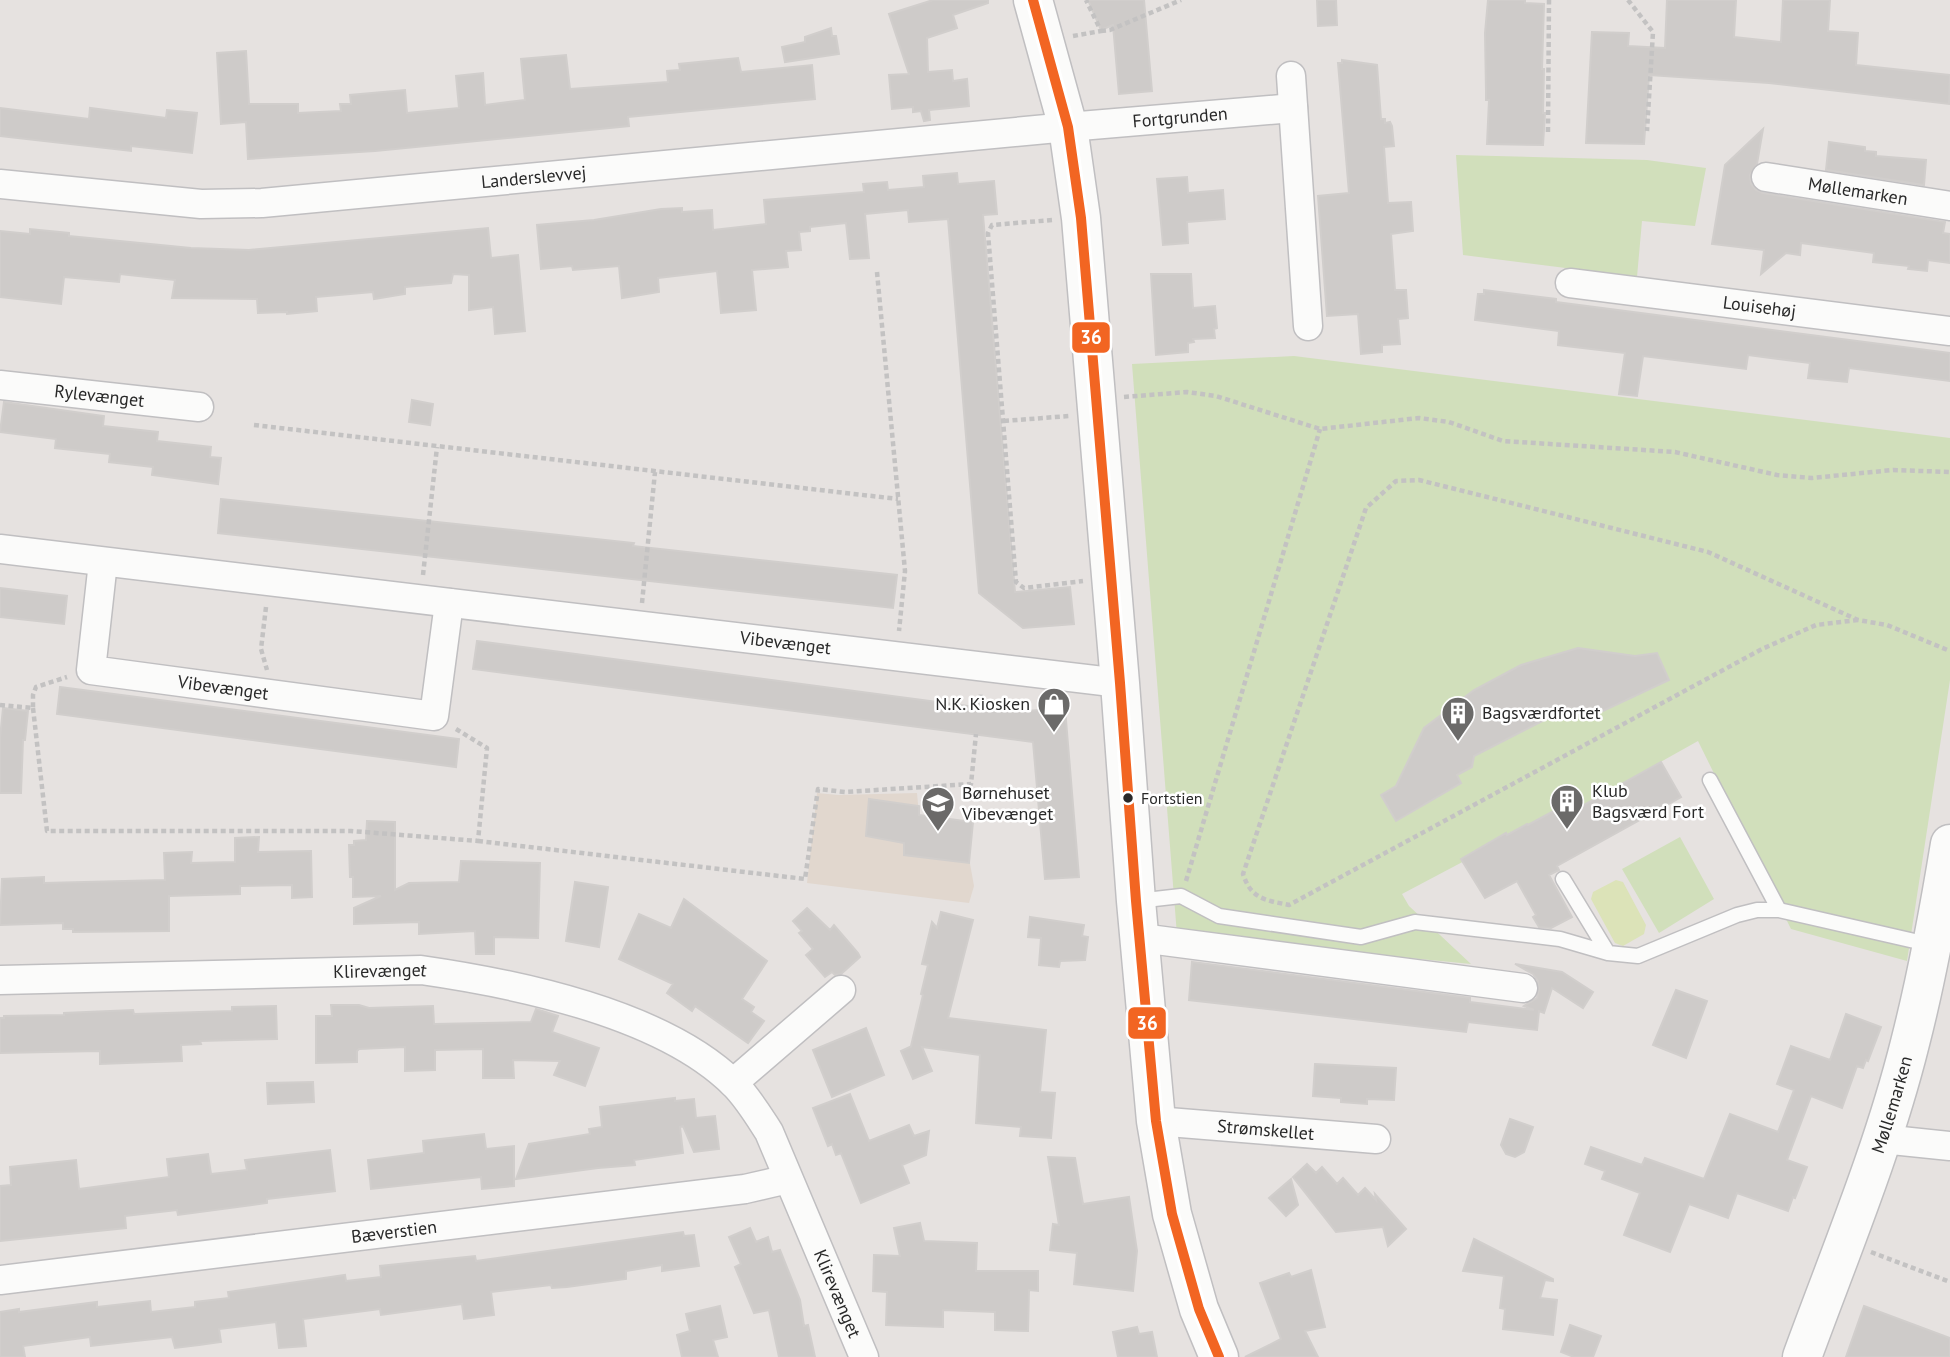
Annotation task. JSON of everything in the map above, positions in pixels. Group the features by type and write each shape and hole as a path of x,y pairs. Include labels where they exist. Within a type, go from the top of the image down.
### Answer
{"street":[{"path":"1033,0 1068,127 1081,218 1156,1121 1172,1214 1199,1309 1220,1357"},
{"path":"1291,76 1308,326"},
{"name":"Fortgrunden","path":"1068,127 1293,108"},
{"name":"Landerslevvej","path":"0,184 201,204 262,203 1068,127"},
{"name":"Møllemarken","path":"1766,177 1950,206"},
{"name":"Louisehøj","path":"1570,283 1950,331"},
{"name":"Rylevænget","path":"0,385 199,407"},
{"name":"Vibevænget","path":"0,549 1120,683"},
{"path":"91,670 103,562"},
{"path":"434,716 449,603"},
{"name":"Vibevænget","path":"91,670 434,716"},
{"name":"Møllemarken","path":"1802,1357 1882,1139 1910,1045 1933,946 1950,844"},
{"path":"1140,938 1523,988"},
{"name":"Klirevænget","path":"0,980 421,970 464,976 573,1000 659,1033 698,1056 733,1083 752,1105 769,1132 864,1357"},
{"path":"733,1083 841,990"},
{"name":"Strømskellet","path":"1156,1121 1376,1139"},
{"path":"1882,1139 1950,1146"},
{"name":"Bæverstien","path":"0,1279 745,1189 788,1179"}],"lane":[{"path":"1710,780 1779,910"},
{"path":"1563,879 1608,953"},
{"path":"1136,901 1181,896 1219,916 1361,937 1415,922 1560,939 1608,953 1638,956 1737,915 1757,910 1779,910 1933,946"}],"path":[{"path":"1086,0 1101,31"},
{"path":"1046,43 1110,30 1181,0"},
{"path":"1548,132 1549,0"},
{"path":"1628,0 1653,32 1647,131"},
{"path":"1081,218 992,225 988,233 1016,582 1024,588 1112,578"},
{"path":"877,272 905,571 896,656"},
{"path":"1004,421 1187,392 1216,396 1320,429 1419,418 1449,422 1503,441 1675,452 1777,475 1812,478 1893,470 1950,472"},
{"path":"254,425 898,499"},
{"path":"1181,896 1320,429"},
{"path":"420,599 437,447"},
{"path":"639,626 655,472"},
{"path":"1858,620 1816,625 1762,649 1289,905 1264,900 1248,889 1243,874 1366,508 1396,481 1419,480 1708,552 1858,620 1887,625 1950,651"},
{"path":"269,581 261,649 275,694"},
{"path":"91,670 36,688 33,695 47,831 351,831 478,841 805,879 818,789 845,792 971,784 976,734"},
{"path":"0,705 33,708"},
{"path":"434,716 487,748 478,841"},
{"path":"1844,1242 1950,1282"}],"shaded area":[{"path":"817,793 917,793 919,815 973,822 969,858 974,886 969,903 807,883"}],"green space":[{"path":"1456,155 1647,160 1706,168 1695,226 1642,221 1637,277 1463,255"},
{"path":"1294,356 1950,438 1950,680 1907,961 1791,929 1698,741 1564,816 1559,808 1530,829 1527,824 1485,845 1487,849 1402,894 1409,906 1471,964 1177,935 1132,364"},
{"path":"1680,837 1714,899 1659,933 1622,869"},
{"path":"1616,880 1623,882 1646,925 1644,934 1623,946 1615,943 1591,899 1593,892"}],"building":[{"path":"933,0 988,0 988,3 953,15 957,28 927,38 928,72 952,70 953,81 967,79 969,106 929,110 930,120 924,121 921,111 913,112 913,107 892,109 889,75 909,74 889,14"},
{"path":"1088,0 1144,0 1152,91 1119,94 1113,25 1101,30"},
{"path":"1317,0 1336,0 1337,25 1318,26"},
{"path":"1488,0 1525,0 1525,3 1544,4 1543,145 1487,144 1489,100 1486,100 1485,33"},
{"path":"1667,0 1736,0 1734,37 1781,42 1783,0 1830,0 1828,31 1858,33 1856,65 1950,75 1949,104 1769,83 1649,75 1644,144 1586,143 1592,32 1629,33 1628,46 1665,48"},
{"path":"831,28 832,36 836,36 839,54 785,62 782,47 805,42 805,37"},
{"path":"246,51 249,104 298,104 298,113 341,111 340,104 351,104 350,95 405,90 407,113 459,108 456,76 483,73 485,105 525,100 521,59 566,55 570,89 668,82 667,71 680,70 679,64 738,58 741,72 812,65 815,99 628,117 629,126 375,151 248,159 246,122 221,124 217,53"},
{"path":"1342,60 1377,65 1381,119 1385,119 1385,123 1390,122 1392,126 1394,146 1384,147 1388,203 1411,202 1413,231 1391,234 1395,290 1406,290 1408,318 1398,319 1400,344 1382,345 1382,352 1361,354 1358,314 1327,316 1318,196 1349,193 1338,63 1342,63"},
{"path":"0,108 89,119 90,108 166,118 167,110 197,113 192,153 131,146 131,151 0,136"},
{"path":"1763,129 1757,164 1750,175 1751,184 1756,190 1945,222 1943,233 1950,234 1950,263 1928,260 1927,271 1908,269 1909,266 1873,262 1874,253 1801,243 1800,255 1786,253 1761,274 1764,250 1712,244 1725,165"},
{"path":"1829,142 1865,147 1865,151 1876,152 1876,156 1926,160 1924,185 1826,170"},
{"path":"957,173 958,184 994,181 997,214 983,215 1015,592 1070,587 1074,624 1023,628 979,593 948,219 909,222 908,210 865,214 869,258 850,259 846,223 810,227 810,231 799,232 801,250 786,251 788,267 752,270 756,310 721,313 717,271 658,278 659,292 622,298 619,266 573,270 572,266 541,269 537,225 682,208 682,212 712,210 713,230 766,224 764,200 864,192 863,184 887,182 888,190 924,187 923,176"},
{"path":"1187,177 1188,193 1223,190 1225,219 1187,222 1188,243 1163,245 1157,179"},
{"path":"488,228 491,258 518,255 525,331 495,334 493,307 469,310 469,275 453,274 451,283 405,287 405,294 374,299 373,292 316,297 317,311 287,314 258,313 257,299 172,298 175,280 120,274 119,282 64,277 61,304 0,297 0,231 30,234 30,229 69,233 69,236 191,248 249,250"},
{"path":"1151,274 1191,274 1193,308 1215,306 1215,338 1193,339 1194,342 1188,343 1188,352 1156,355"},
{"path":"1484,290 1556,299 1556,302 1950,353 1950,381 1849,368 1847,382 1808,378 1810,363 1748,355 1746,369 1643,356 1637,396 1619,394 1625,353 1558,345 1559,331 1475,320 1478,294 1484,294"},
{"path":"412,400 433,404 430,425 409,422"},
{"path":"4,402 104,416 103,426 158,432 157,441 211,447 210,457 221,458 218,484 152,475 153,467 109,462 110,454 55,448 56,439 0,432"},
{"path":"221,499 634,543 633,546 897,575 893,608 218,533"},
{"path":"0,588 67,596 64,624 0,617"},
{"path":"477,641 1013,712 1065,708 1079,877 1045,879 1033,742 473,669"},
{"name":"Bagsværdfortet","path":"1578,648 1635,656 1657,653 1669,680 1603,711 1590,707 1583,711 1570,707 1474,756 1472,767 1457,775 1461,783 1396,821 1381,795 1396,786 1424,728 1474,690 1521,665"},
{"path":"60,687 459,739 456,767 57,714"},
{"path":"3,708 28,711 23,740 21,793 0,793"},
{"name":"Klub Bagsværd Fort","path":"1661,762 1681,797 1557,866 1559,870 1549,875 1572,917 1551,928 1539,927 1533,917 1536,915 1517,881 1485,898 1461,859 1506,833 1507,835 1559,808 1564,816"},
{"path":"869,799 919,806 919,815 973,822 969,863 904,855 904,843 866,836"},
{"path":"367,821 395,822 395,890 409,883 459,882 461,861 540,863 538,938 494,937 494,954 476,954 475,931 419,934 419,922 354,924 354,908 381,896 353,897 349,845 354,845 354,841 366,840"},
{"path":"259,837 258,852 311,851 312,897 292,898 292,885 240,886 240,894 169,896 169,931 73,932 73,929 63,929 63,923 0,925 2,879 44,877 44,883 165,880 164,853 192,852 191,863 235,862 235,838"},
{"path":"575,882 608,887 599,947 566,941"},
{"path":"684,899 767,961 742,999 754,1007 751,1012 764,1021 748,1043 695,1006 692,1011 667,993 673,984 619,959 639,914 671,928"},
{"path":"807,908 830,930 834,925 858,953 860,957 841,974 835,975 832,972 825,977 806,955 813,949 793,921"},
{"path":"941,912 973,920 948,1018 1046,1030 1040,1092 1055,1093 1051,1138 1020,1136 1021,1127 976,1123 980,1055 922,1047 932,1071 913,1079 901,1051 912,1046 928,965 922,964 932,922 937,928"},
{"path":"1030,917 1084,925 1082,936 1088,937 1085,960 1060,961 1059,967 1039,965 1041,938 1028,937"},
{"path":"1192,962 1470,998 1470,1002 1534,1010 1524,1006 1537,998 1538,981 1533,974 1515,964 1562,972 1593,992 1583,1008 1552,988 1544,1013 1539,1011 1537,1030 1468,1022 1466,1032 1189,1000"},
{"path":"1676,990 1707,1001 1686,1058 1653,1045"},
{"path":"331,1005 359,1005 369,1008 433,1006 434,1024 531,1022 536,1009 558,1016 552,1032 599,1048 585,1086 554,1075 560,1061 513,1060 514,1078 483,1078 483,1049 435,1050 435,1070 405,1071 405,1047 359,1049 357,1062 316,1063 316,1016 332,1016"},
{"path":"276,1006 277,1039 200,1041 201,1044 181,1045 182,1061 100,1064 100,1051 0,1053 0,1018 4,1016 133,1010 134,1014 232,1011 232,1007"},
{"path":"1846,1014 1881,1027 1868,1061 1866,1060 1863,1068 1857,1066 1842,1108 1811,1096 1787,1160 1807,1167 1788,1211 1737,1193 1728,1218 1689,1204 1670,1252 1624,1235 1640,1193 1602,1179 1605,1171 1585,1164 1591,1147 1642,1165 1645,1158 1704,1179 1730,1114 1778,1132 1794,1090 1777,1084 1791,1046 1830,1060"},
{"path":"866,1028 884,1075 832,1097 813,1050"},
{"path":"1315,1064 1396,1068 1394,1100 1367,1099 1367,1104 1341,1102 1341,1098 1313,1096"},
{"path":"313,1082 314,1102 268,1104 267,1083"},
{"path":"850,1094 869,1141 909,1125 914,1136 929,1131 926,1155 902,1165 909,1183 861,1203 841,1153 836,1155 832,1144 828,1146 813,1108"},
{"path":"675,1098 675,1101 694,1099 696,1118 715,1116 719,1149 694,1152 683,1126 680,1127 683,1153 634,1160 635,1165 516,1179 529,1144 590,1134 589,1129 602,1127 600,1107"},
{"path":"1510,1119 1533,1127 1524,1152 1515,1157 1506,1154 1501,1145"},
{"path":"484,1134 486,1149 514,1146 514,1186 482,1189 481,1177 371,1189 368,1160 424,1153 423,1141"},
{"path":"330,1150 335,1191 267,1199 267,1203 178,1215 177,1210 125,1216 126,1228 0,1241 0,1186 11,1185 10,1167 76,1160 79,1189 169,1177 167,1159 208,1154 211,1174 247,1170 245,1160"},
{"path":"1048,1157 1075,1158 1083,1204 1129,1197 1137,1251 1133,1291 1074,1284 1077,1253 1050,1250 1053,1224 1059,1225"},
{"path":"1307,1164 1316,1173 1322,1167 1337,1184 1343,1178 1358,1195 1365,1188 1376,1200 1375,1194 1406,1229 1388,1246 1383,1227 1336,1232 1293,1177"},
{"path":"1291,1179 1298,1205 1286,1216 1269,1198"},
{"path":"920,1223 924,1241 977,1243 976,1271 1038,1271 1038,1291 1029,1290 1028,1331 995,1330 995,1312 943,1310 943,1327 886,1325 887,1292 873,1291 874,1255 900,1256 894,1228"},
{"path":"750,1228 756,1242 768,1237 772,1252 780,1250 800,1300 804,1326 808,1325 815,1357 779,1357 769,1310 754,1313 735,1267 741,1264 729,1237"},
{"path":"683,1232 684,1236 694,1235 699,1266 662,1271 662,1265 626,1271 626,1279 567,1287 552,1288 551,1285 491,1292 494,1315 464,1319 462,1304 381,1315 380,1309 303,1319 306,1346 279,1348 276,1322 219,1329 221,1342 199,1345 175,1348 172,1337 91,1346 90,1337 23,1346 25,1357 0,1357 0,1312 97,1302 97,1307 150,1301 151,1312 195,1307 195,1302 229,1298 228,1292 345,1275 346,1281 381,1277 380,1266 475,1256 476,1261"},
{"path":"1474,1239 1553,1279 1545,1280 1540,1298 1557,1300 1553,1335 1503,1329 1505,1309 1500,1308 1504,1276 1463,1271"},
{"path":"1311,1270 1325,1327 1305,1331 1318,1357 1245,1357 1281,1339 1260,1283 1289,1273 1291,1277"},
{"path":"720,1306 727,1337 713,1340 718,1357 682,1357 677,1335 690,1331 686,1314"},
{"path":"1864,1306 1950,1338 1950,1357 1846,1357"},
{"path":"1570,1325 1601,1336 1593,1357 1574,1357 1561,1352"},
{"path":"1137,1327 1139,1334 1152,1332 1157,1357 1118,1357 1113,1332"}],"transit line":[{"name":"36","path":"1033,0 1068,127 1081,218 1156,1121 1172,1214 1199,1309 1219,1357"}],"place":[{"name":"N.K. Kiosken","path":"1054,734"},
{"name":"Bagsværdfortet","path":"1458,743"},
{"name":"Fortstien","path":"1128,798"},
{"name":"Klub Bagsværd Fort","path":"1567,831"},
{"name":"Børnehuset Vibevænget","path":"938,833"}]}
